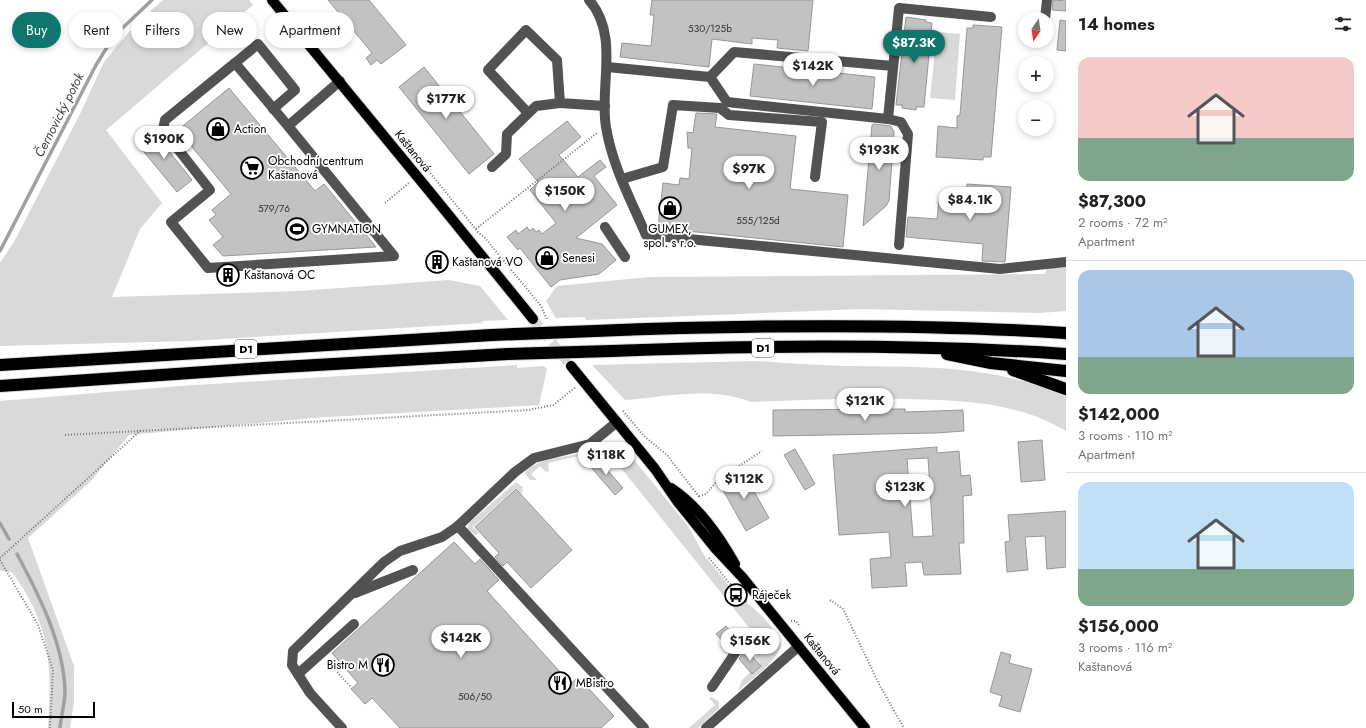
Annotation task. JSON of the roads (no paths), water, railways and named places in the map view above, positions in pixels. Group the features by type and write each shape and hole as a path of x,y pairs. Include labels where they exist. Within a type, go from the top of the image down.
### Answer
{"highway":[{"name":"D1","path":"0,365 267,347 492,335 692,327 870,327 1066,333"},
{"name":"D1","path":"0,386 264,368 508,354 693,348 914,348 1066,354"},
{"path":"914,348 991,363 1066,371"},
{"path":"991,363 1066,389"}],"main road":[{"name":"Kaštanová","path":"272,0 340,81 533,319"},
{"name":"Kaštanová","path":"571,366 666,484 694,505 721,540 743,578 865,728"}],"street":[{"path":"1046,12 1047,0"},
{"path":"594,2 603,27 607,67 605,126 612,154 646,235 1000,270 1066,262"},
{"path":"888,118 899,8 991,17"},
{"path":"528,113 488,70 526,30 557,60 560,103"},
{"path":"235,63 394,256 208,268 171,222 210,190 163,130 165,120 258,44 295,90 273,109"},
{"path":"710,77 734,52 892,66"},
{"path":"607,67 710,77"},
{"path":"710,77 726,102 888,118 901,122 908,134 899,245"},
{"path":"288,126 340,81"},
{"path":"492,167 506,154 507,134 536,106 560,103 605,106"},
{"path":"622,179 664,167 673,105 720,108 729,115 822,122 815,177"},
{"path":"605,227 624,257"},
{"path":"342,728 310,693 292,665 293,651 384,562 400,551 442,537 458,526 515,472 534,458 590,444 617,422"},
{"path":"458,526 644,728"},
{"path":"350,595 413,570"},
{"path":"298,674 354,624"},
{"path":"712,687 746,637"},
{"path":"706,728 799,646"}],"waterway":[{"name":"Černovický potok","path":"0,251 96,65 114,36 152,0"},
{"name":"Černovický potok","path":"0,523 9,539"},
{"name":"Černovický potok","path":"17,554 42,603 60,656 64,674 65,692 60,728"}],"tunnel":[{"path":"533,319 571,366"}],"place":[{"name":"Action","path":"218,129"},
{"name":"Obchodní centrum Kaštanová","path":"252,168"},
{"name":"GUMEX, spol. s r.o.","path":"670,208"},
{"name":"GYMNATION","path":"297,229"},
{"name":"Senesi","path":"547,258"},
{"name":"Kaštanová VO","path":"437,262"},
{"name":"Kaštanová OC","path":"228,275"},
{"name":"Ráječek","path":"736,595"},
{"name":"Bistro M","path":"383,665"},
{"name":"MBistro","path":"560,683"}]}
